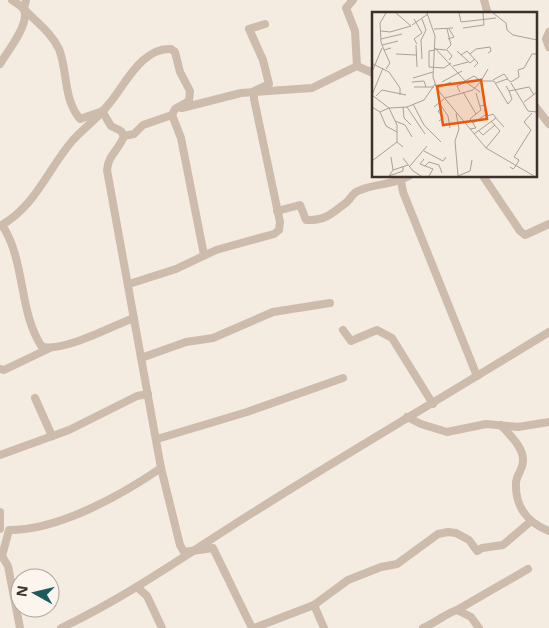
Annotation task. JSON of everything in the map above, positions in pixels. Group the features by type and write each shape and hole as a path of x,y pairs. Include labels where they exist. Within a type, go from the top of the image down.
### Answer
{"street":[{"path":"12,0 46,30 58,48 73,110 80,118 102,111"},
{"path":"0,64 20,34 25,15 26,0"},
{"path":"353,0 346,8 355,31 358,66"},
{"path":"124,136 134,134 144,125 174,112 220,97 254,91 269,84 263,60 249,29 265,24"},
{"path":"549,32 546,39 549,47"},
{"path":"134,318 64,346 42,347 35,337 21,274 10,238 1,226 20,213 40,190 73,140 102,111 135,67 167,49 175,52 190,96 189,101 174,112"},
{"path":"358,66 372,73"},
{"path":"254,91 260,93 312,88 358,66"},
{"path":"129,284 176,269 204,255 274,234 279,230 254,91"},
{"path":"536,107 549,124"},
{"path":"102,111 111,126 121,131 124,136"},
{"path":"174,112 183,146 204,255"},
{"path":"124,136 120,146 111,155 107,170 161,468 180,545 184,552 213,548 253,628 314,605 348,580 381,567 396,564 438,534 456,533 468,540 476,550 503,545 530,522"},
{"path":"277,211 300,205 306,220 320,220 338,209 358,191 375,185 393,184 406,178"},
{"path":"484,178 520,231 526,235 549,224"},
{"path":"401,181 403,192 477,376"},
{"path":"141,358 186,342 213,338 273,312 330,303"},
{"path":"343,330 351,341 378,330 392,338 433,404"},
{"path":"61,628 138,587 191,552 549,332"},
{"path":"0,369 4,370 50,348"},
{"path":"157,438 247,412 343,378"},
{"path":"0,455 93,419 137,396 148,394"},
{"path":"35,398 52,436"},
{"path":"407,418 447,432 486,424 527,427 549,422"},
{"path":"501,424 521,452 524,461 516,481 521,508 530,522 549,530"},
{"path":"20,628 11,575 1,556 9,530 27,530 105,502 161,468"},
{"path":"0,512 0,529"},
{"path":"422,628 435,623 446,614 457,610 528,569"},
{"path":"138,587 147,596 162,628"},
{"path":"314,605 324,628"},
{"path":"457,610 471,617 479,628"}]}
